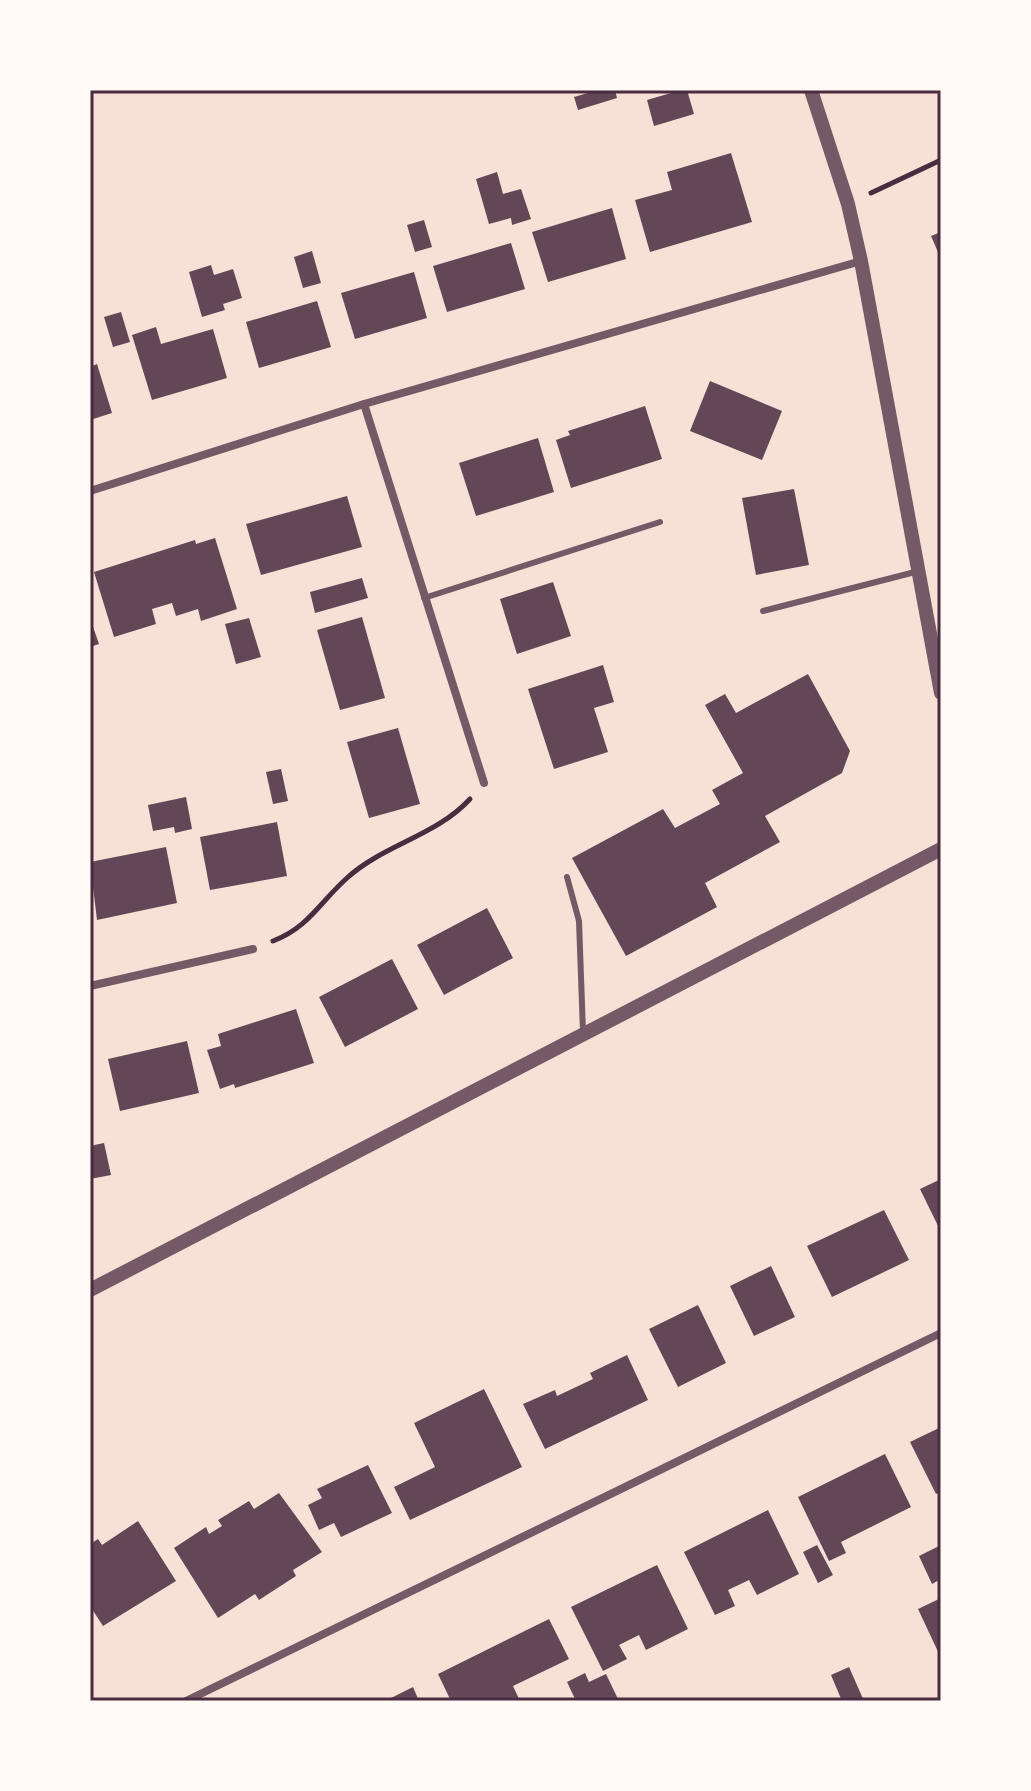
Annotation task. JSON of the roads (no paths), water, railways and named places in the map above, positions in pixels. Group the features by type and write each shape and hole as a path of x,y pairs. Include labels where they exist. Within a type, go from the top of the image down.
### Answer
{"street":[{"path":"811,90 848,204 861,261 941,693"},
{"path":"90,491 364,404 861,261"},
{"path":"364,404 484,783"},
{"path":"90,1290 941,849"},
{"path":"90,986 253,949"},
{"path":"186,1701 941,1333"}],"lane":[{"path":"424,598 660,522"},
{"path":"763,611 919,571"},
{"path":"567,877 579,921 583,1036"}]}
